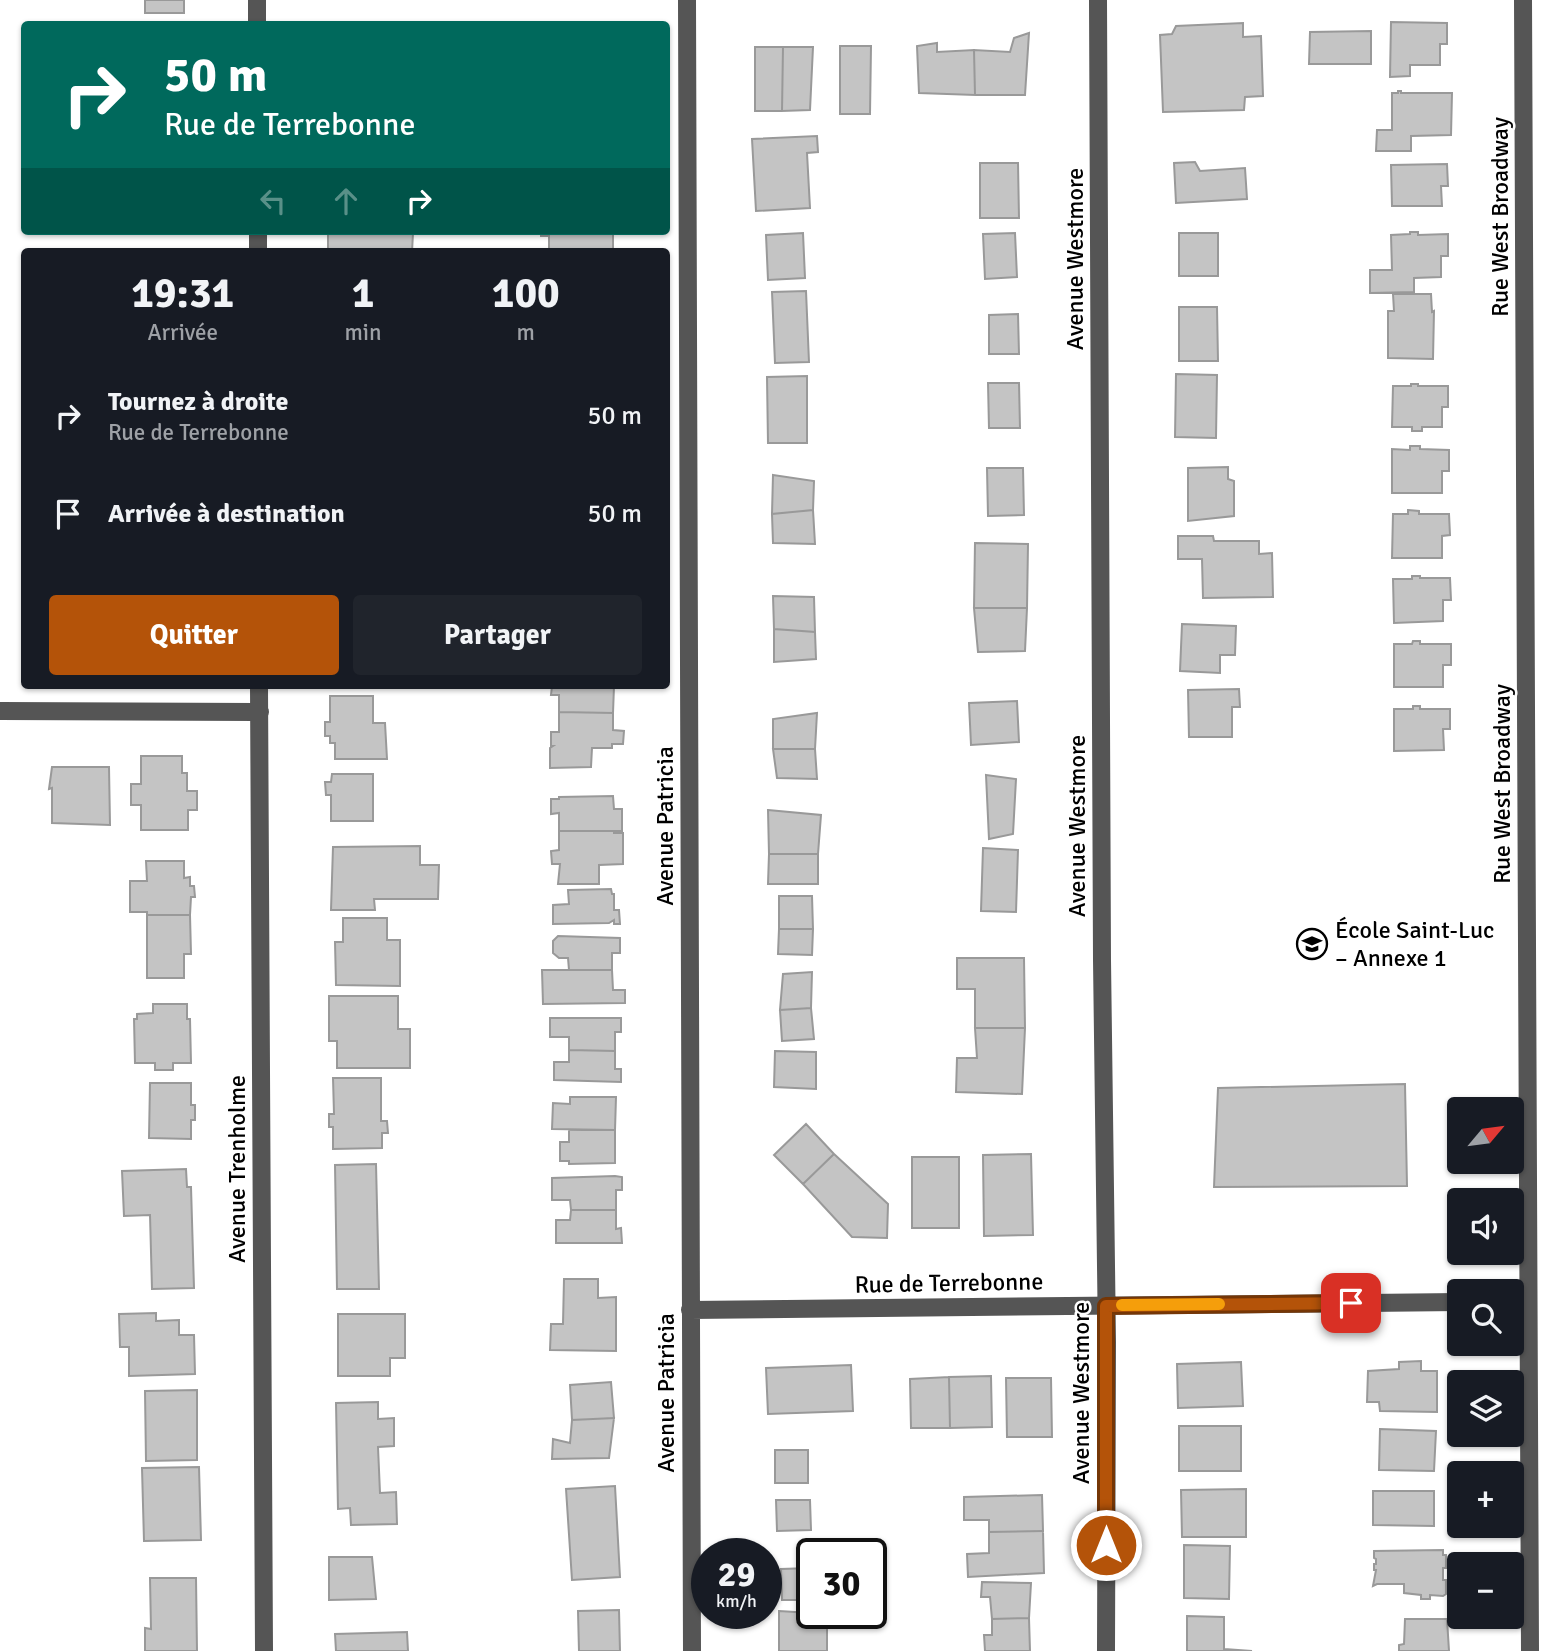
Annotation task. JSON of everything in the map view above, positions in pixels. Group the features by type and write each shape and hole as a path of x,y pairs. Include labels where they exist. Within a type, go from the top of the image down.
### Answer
{"street":[{"path":"257,0 257,21"},
{"name":"Avenue Patricia","path":"687,0 692,1651"},
{"name":"Avenue Westmore","path":"1098,0 1106,1651"},
{"name":"Rue West Broadway","path":"1522,1279 1537,1144 1523,0"},
{"name":"Avenue Trenholme","path":"259,689 264,1651"},
{"path":"0,711 260,712"},
{"name":"Rue de Terrebonne","path":"690,1310 1447,1302"},
{"name":"Rue West Broadway","path":"1524,1335 1538,1455 1530,1651"}],"building":[{"path":"145,0 184,0 184,13 145,13"},
{"path":"1391,22 1447,23 1447,44 1440,44 1440,65 1410,65 1410,76 1390,77"},
{"path":"1243,23 1243,37 1261,36 1263,96 1245,97 1244,110 1163,112 1160,35 1172,34 1176,26"},
{"path":"1371,31 1371,64 1309,64 1310,32"},
{"path":"1029,33 1025,95 975,95 974,50 1010,52 1014,38"},
{"path":"937,43 937,52 974,50 975,95 919,93 917,46"},
{"path":"840,46 871,46 870,114 840,114"},
{"path":"755,47 783,47 782,111 755,111"},
{"path":"783,47 813,47 810,110 782,111"},
{"path":"1392,93 1452,93 1451,135 1411,136 1411,151 1376,151 1377,130 1392,130"},
{"path":"817,136 818,152 807,153 810,208 756,211 752,139"},
{"path":"1195,162 1200,171 1245,168 1247,199 1176,203 1174,163"},
{"path":"980,163 1018,163 1019,218 980,218"},
{"path":"1447,164 1448,186 1441,186 1442,206 1392,206 1391,165"},
{"path":"1418,232 1418,235 1448,234 1448,256 1441,256 1441,277 1414,278 1414,292 1370,293 1370,270 1392,270 1391,235"},
{"path":"803,233 805,278 768,280 766,235"},
{"path":"1015,233 1017,277 985,279 983,234"},
{"path":"1179,233 1218,233 1218,276 1179,276"},
{"path":"328,235 413,235 412,248 328,248"},
{"path":"613,235 613,248 549,248 549,236 541,236"},
{"path":"806,291 809,362 775,363 772,292"},
{"path":"1393,294 1431,294 1432,312 1434,311 1433,359 1388,358 1388,311 1394,311"},
{"path":"1179,307 1217,307 1218,361 1179,361"},
{"path":"1018,314 1019,354 989,354 989,315"},
{"path":"1176,374 1217,375 1216,438 1175,437"},
{"path":"807,376 807,443 768,443 767,377"},
{"path":"988,383 1019,383 1020,428 989,428"},
{"path":"1393,386 1448,386 1448,407 1442,407 1442,427 1422,427 1422,431 1412,431 1412,427 1392,427"},
{"path":"1410,446 1449,450 1449,471 1442,471 1442,493 1392,493 1392,449 1410,450"},
{"path":"1228,467 1228,479 1234,481 1234,516 1188,521 1188,468"},
{"path":"987,468 1023,468 1024,515 988,516"},
{"path":"773,475 814,481 813,510 772,514"},
{"path":"813,510 815,544 773,543 772,514"},
{"path":"1408,510 1419,511 1419,514 1449,514 1450,535 1442,536 1442,558 1392,558 1393,514 1408,514"},
{"path":"1178,536 1213,536 1214,541 1259,541 1259,554 1272,553 1273,597 1203,598 1202,559 1178,559"},
{"path":"975,543 1028,544 1027,608 974,608"},
{"path":"1412,576 1450,578 1451,600 1443,600 1443,621 1394,623 1393,579 1412,579"},
{"path":"773,596 814,597 815,632 774,629"},
{"path":"974,608 1027,608 1025,651 978,652"},
{"path":"1182,624 1236,626 1235,655 1220,655 1220,673 1180,671"},
{"path":"774,629 815,632 816,659 774,662"},
{"path":"1413,641 1420,641 1420,644 1451,644 1451,665 1443,665 1443,687 1394,687 1394,644 1412,644"},
{"path":"552,689 614,689 613,713 559,712 559,695 551,695"},
{"path":"1239,689 1240,707 1232,707 1232,737 1189,737 1188,690"},
{"path":"330,696 373,696 373,723 385,723 387,759 335,759 335,743 330,743 330,736 325,736 325,722 330,722"},
{"path":"1017,701 1019,742 971,745 969,703"},
{"path":"1413,706 1420,706 1420,709 1450,709 1450,729 1443,729 1444,750 1394,751 1394,709 1413,709"},
{"path":"559,712 613,713 613,730 624,731 623,744 612,744 612,748 592,748 591,767 550,768 550,748 553,746 551,732 559,732"},
{"path":"817,713 815,749 773,749 773,719"},
{"path":"773,749 815,749 817,779 777,778"},
{"path":"141,756 182,756 182,773 187,773 187,791 197,791 197,810 188,810 188,830 141,830 141,805 131,805 131,784 141,784"},
{"path":"52,767 109,767 110,825 52,823 52,788 49,789"},
{"path":"332,774 373,774 373,821 331,821 331,795 326,795 325,782 331,782"},
{"path":"986,775 1016,779 1013,834 989,839"},
{"path":"613,796 614,809 622,809 622,831 559,831 559,813 551,814 551,799"},
{"path":"768,810 821,815 818,854 769,854"},
{"path":"559,831 623,833 623,864 599,865 599,884 558,884 560,864 552,864 551,851 559,850"},
{"path":"420,846 420,865 439,865 438,899 374,899 375,910 331,910 333,847"},
{"path":"983,848 1018,850 1016,912 981,911"},
{"path":"769,854 818,854 818,884 768,884"},
{"path":"146,861 184,861 184,878 190,877 190,886 194,886 195,897 191,897 190,915 147,915 147,912 130,912 130,881 147,881"},
{"path":"611,889 614,894 614,910 619,910 620,924 614,924 614,920 609,923 553,924 553,905 569,904 568,890"},
{"path":"779,896 812,896 813,929 779,929"},
{"path":"147,915 190,915 191,954 184,954 184,978 147,978"},
{"path":"343,918 387,918 387,940 400,940 400,986 336,985 335,942 343,942"},
{"path":"779,929 813,929 812,955 778,954"},
{"path":"558,936 620,938 620,953 612,953 612,970 569,970 568,958 559,958 553,953 553,941"},
{"path":"957,958 1024,958 1025,1028 975,1028 975,989 957,989"},
{"path":"542,970 612,970 613,990 625,990 625,1003 543,1004"},
{"path":"812,972 811,1008 780,1010 783,974"},
{"path":"329,996 398,996 398,1029 410,1029 410,1068 337,1068 337,1041 329,1041"},
{"path":"153,1004 187,1004 191,1063 173,1063 173,1070 155,1070 155,1063 135,1063 134,1019 137,1019 137,1014 153,1013"},
{"path":"811,1008 814,1039 782,1041 780,1010"},
{"path":"550,1018 621,1018 621,1032 615,1032 615,1051 569,1050 569,1037 550,1037"},
{"path":"975,1028 1025,1028 1022,1094 956,1092 957,1058 977,1058"},
{"path":"569,1050 615,1051 615,1069 621,1069 621,1082 554,1080 554,1062 569,1062"},
{"path":"775,1051 816,1052 816,1089 774,1087"},
{"path":"333,1078 381,1078 381,1121 387,1121 388,1133 382,1133 382,1148 333,1149 333,1127 329,1127 329,1114 334,1114"},
{"path":"150,1083 191,1083 191,1105 195,1105 195,1120 191,1120 191,1139 149,1138"},
{"path":"1405,1084 1407,1186 1214,1187 1218,1088"},
{"path":"570,1097 616,1097 615,1130 552,1129 553,1103 570,1104"},
{"path":"806,1124 834,1154 803,1184 774,1155"},
{"path":"569,1130 615,1130 615,1163 569,1164 569,1161 560,1161 560,1142 569,1142"},
{"path":"834,1154 888,1204 887,1238 852,1237 803,1184"},
{"path":"1031,1154 1033,1235 984,1236 983,1155"},
{"path":"912,1157 959,1157 959,1228 912,1228"},
{"path":"376,1164 379,1289 337,1289 335,1165"},
{"path":"186,1169 187,1187 191,1187 194,1288 152,1289 150,1215 124,1216 122,1171"},
{"path":"622,1177 622,1190 616,1190 616,1210 571,1210 570,1200 552,1200 552,1178"},
{"path":"571,1210 616,1210 616,1229 621,1228 622,1243 556,1243 556,1220 570,1220"},
{"path":"564,1279 598,1279 598,1298 616,1297 616,1351 550,1350 551,1324 563,1324"},
{"path":"156,1313 156,1321 179,1320 179,1335 194,1335 195,1374 129,1376 129,1347 120,1347 119,1314"},
{"path":"338,1314 405,1314 405,1358 390,1358 390,1376 338,1376"},
{"path":"1421,1361 1421,1371 1437,1371 1437,1412 1380,1411 1379,1402 1367,1402 1368,1371 1399,1369 1399,1362"},
{"path":"1241,1362 1243,1406 1178,1408 1177,1364"},
{"path":"851,1365 853,1411 768,1414 766,1368"},
{"path":"991,1376 992,1427 950,1428 949,1377"},
{"path":"949,1377 950,1428 911,1428 910,1379"},
{"path":"1006,1378 1051,1378 1052,1437 1007,1437"},
{"path":"611,1382 614,1418 572,1420 570,1385"},
{"path":"197,1390 197,1460 146,1461 145,1391"},
{"path":"378,1402 378,1419 394,1418 394,1446 378,1447 380,1493 396,1492 397,1524 351,1525 350,1508 338,1509 336,1403"},
{"path":"614,1418 609,1458 552,1459 553,1439 570,1443 572,1420"},
{"path":"1179,1426 1241,1426 1241,1471 1179,1471"},
{"path":"1380,1429 1436,1431 1434,1471 1379,1470"},
{"path":"775,1450 808,1450 808,1483 775,1483"},
{"path":"199,1467 201,1540 144,1541 142,1468"},
{"path":"615,1486 620,1577 572,1580 566,1489"},
{"path":"1246,1489 1246,1537 1182,1537 1181,1490"},
{"path":"1373,1491 1434,1491 1434,1526 1373,1525"},
{"path":"1042,1495 1043,1531 989,1532 989,1520 964,1520 964,1497"},
{"path":"776,1500 810,1500 811,1530 777,1531"},
{"path":"1043,1531 1044,1573 968,1577 967,1554 989,1553 989,1532"},
{"path":"1184,1545 1230,1546 1229,1599 1184,1598"},
{"path":"1443,1550 1443,1555 1446,1555 1443,1580 1446,1580 1446,1594 1443,1596 1430,1595 1430,1599 1421,1599 1421,1595 1404,1593 1404,1584 1373,1586 1376,1570 1374,1551"},
{"path":"329,1557 372,1557 376,1599 329,1600"},
{"path":"796,1568 796,1600 782,1600 782,1569"},
{"path":"150,1578 196,1578 197,1651 145,1651 145,1628 151,1629"},
{"path":"982,1582 1031,1583 1029,1618 992,1619 990,1597 981,1597"},
{"path":"619,1610 620,1651 579,1651 578,1611"},
{"path":"782,1611 796,1612 796,1629 827,1629 827,1651 779,1651"},
{"path":"1187,1616 1224,1617 1224,1649 1252,1651 1187,1651"},
{"path":"1029,1618 1030,1651 985,1651 984,1635 992,1635 992,1619"},
{"path":"1405,1619 1447,1619 1449,1651 1399,1651 1399,1645 1404,1644"},
{"path":"407,1632 408,1651 336,1651 335,1634"}],"slow traffic":[{"path":"1122,1305 1219,1304"}],"place":[{"name":"École Saint-Luc – Annexe 1","path":"1312,944"}],"route":[{"path":"1106,1545 1106,1306 1351,1303"}]}
